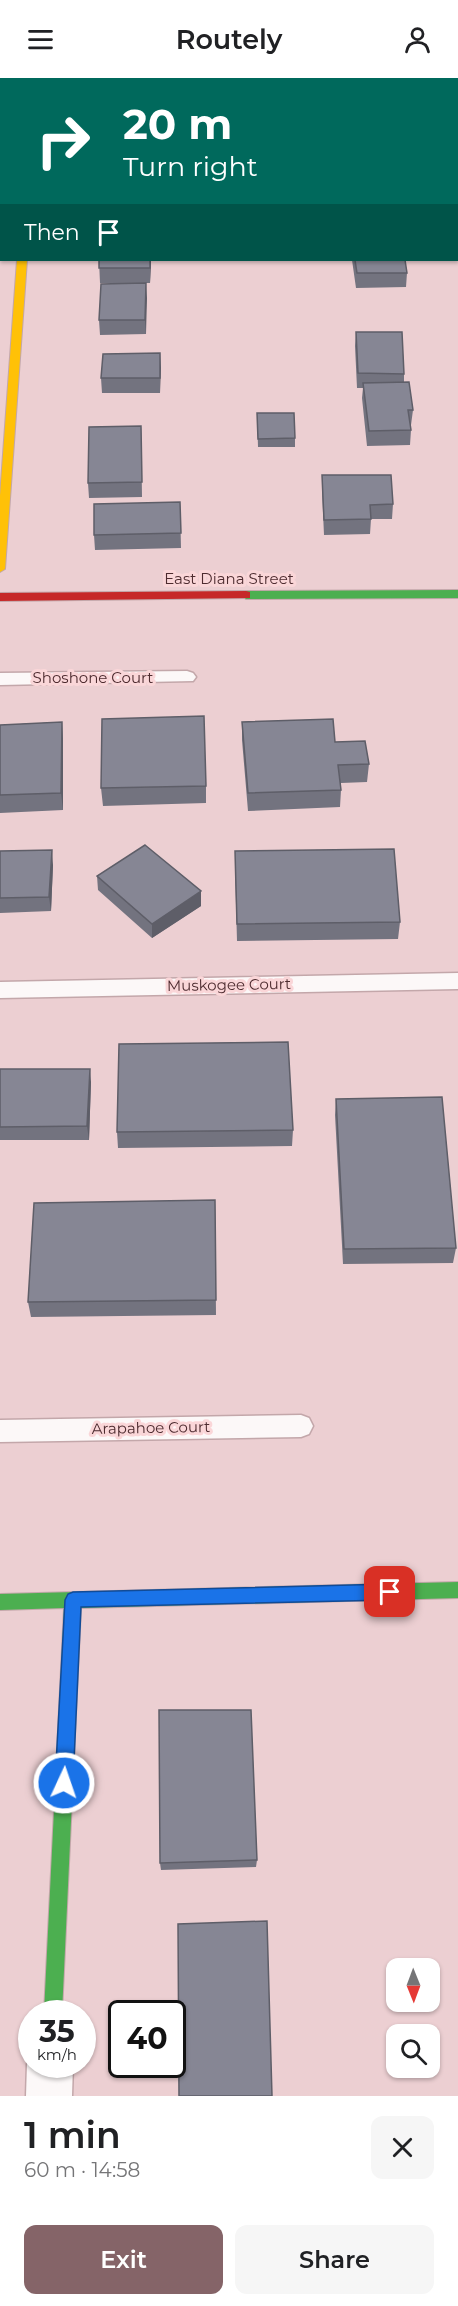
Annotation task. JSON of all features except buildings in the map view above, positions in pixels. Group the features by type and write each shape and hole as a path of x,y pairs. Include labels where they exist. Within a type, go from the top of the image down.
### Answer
{"street":[{"path":"0,569 22,261"},
{"name":"East Diana Street","path":"0,597 458,594"},
{"path":"0,1602 458,1590"},
{"path":"54,2000 73,1600"},
{"path":"49,2096 50,2078"}],"lane":[{"name":"Shoshone Court","path":"0,679 187,677"},
{"name":"Muskogee Court","path":"0,990 458,981"},
{"name":"Arapahoe Court","path":"0,1431 302,1426"}],"traffic: fast":[{"path":"246,595 458,594"},
{"path":"0,1602 458,1590"},
{"path":"54,2000 73,1600"}],"traffic: slow":[{"path":"0,569 22,261"}],"traffic: jam":[{"path":"0,597 246,595"}],"route":[{"path":"64,1783 73,1600 390,1592"}]}
